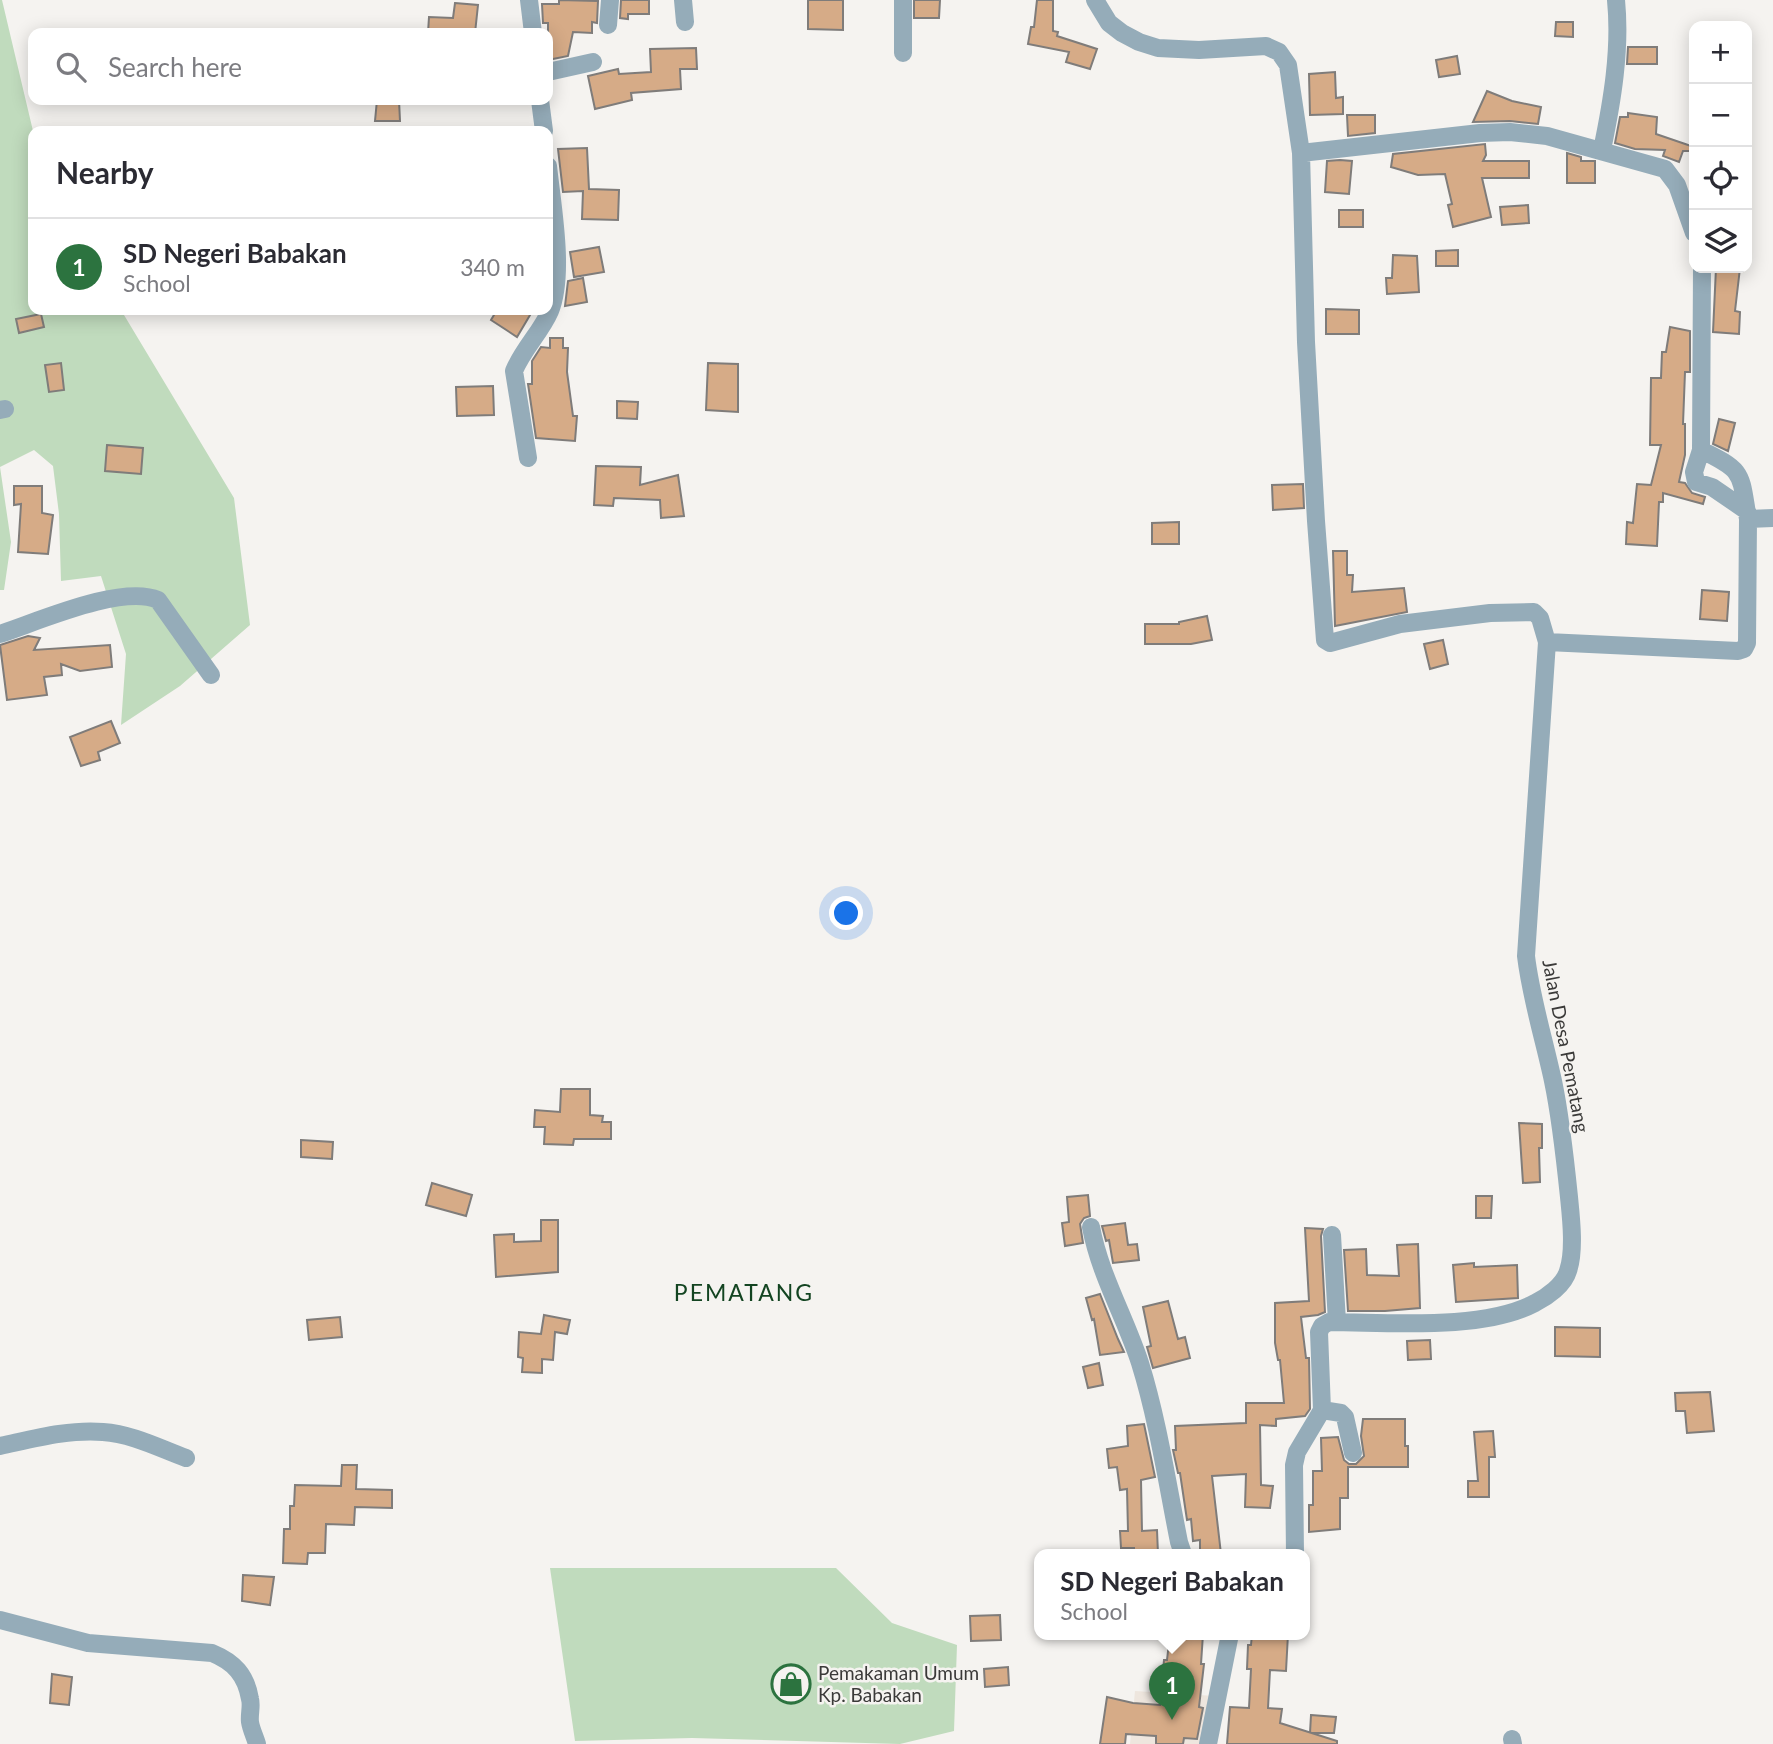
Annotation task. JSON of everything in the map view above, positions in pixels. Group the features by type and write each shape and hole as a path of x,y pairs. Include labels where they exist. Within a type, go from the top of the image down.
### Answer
{"street":[{"path":"529,0 532,28"},
{"path":"608,25 610,0"},
{"path":"683,0 685,22"},
{"path":"903,0 903,53"},
{"path":"1095,0 1109,23 1122,33 1158,48 1199,50 1266,46 1279,52 1288,65 1301,153 1306,342 1315,521 1325,640 1330,643 1399,624 1490,612 1534,612 1541,618 1547,642 1738,651 1744,649 1747,643 1749,602 1747,515 1741,478 1729,464 1700,450"},
{"path":"1602,150 1617,54 1616,0"},
{"path":"553,71 593,62"},
{"path":"541,105 543,126"},
{"path":"1301,153 1480,133 1510,132 1547,136 1665,169 1677,185 1689,219"},
{"path":"553,214 556,294 553,304"},
{"path":"1702,273 1700,450 1694,472 1696,482 1712,487 1747,515 1773,518"},
{"path":"528,458 514,371 549,315"},
{"path":"0,634 62,611 122,597 150,596 158,600 211,675"},
{"name":"Jalan Desa Pematang","path":"1337,1322 1442,1322 1501,1316 1534,1304 1551,1292 1564,1279 1569,1269 1571,1222 1563,1138 1532,998 1526,956 1547,642"},
{"path":"1091,1227 1095,1248 1141,1365 1181,1549"},
{"path":"1294,1549 1293,1489 1297,1452 1322,1410 1319,1332 1322,1326 1329,1322 1337,1322 1332,1234"},
{"path":"1322,1410 1341,1413 1345,1417 1353,1453"},
{"path":"0,1446 66,1434 103,1432 143,1441 186,1458"},
{"path":"0,1620 88,1643 212,1653 224,1658 234,1664 243,1675 251,1699 250,1723 257,1744"},
{"path":"1208,1744 1229,1640"}],"shaded area":[{"path":"1135,1691 1215,1696 1208,1744 1130,1744"}],"green space":[{"path":"2,0 32,126 28,126 28,315 124,315 234,498 250,625 180,686 121,725 126,654 101,576 61,581 59,514 53,466 34,450 0,467"},
{"path":"0,467 11,542 4,590 0,590"},
{"path":"550,1568 836,1568 892,1623 957,1645 954,1731 900,1744 692,1738 575,1741"}],"building":[{"path":"559,0 598,1 597,23 592,22 592,33 573,32 568,56 553,59 553,28 548,28 548,23 543,23 542,4 559,4"},
{"path":"621,0 649,0 649,14 628,14 628,19 620,18"},
{"path":"808,0 843,0 843,30 808,29"},
{"path":"914,0 940,0 939,18 914,18"},
{"path":"1037,0 1053,0 1053,31 1058,32 1057,36 1097,49 1090,69 1066,62 1069,52 1028,44 1031,27 1034,27"},
{"path":"455,3 478,5 476,28 428,28 429,17 453,18"},
{"path":"1556,22 1573,22 1573,37 1555,36"},
{"path":"1628,47 1657,47 1657,64 1627,64"},
{"path":"696,48 697,69 680,69 681,89 631,93 632,100 595,109 588,76 618,69 619,74 651,72 650,49"},
{"path":"1457,56 1460,74 1439,77 1436,60"},
{"path":"1335,72 1336,98 1343,97 1343,114 1310,115 1309,74"},
{"path":"1487,91 1512,101 1541,107 1538,124 1510,121 1473,122"},
{"path":"377,105 399,105 400,121 375,121"},
{"path":"1628,113 1657,117 1656,134 1689,145 1689,151 1683,151 1679,162 1663,156 1665,150 1635,149 1615,143 1620,117 1628,117"},
{"path":"1347,115 1375,115 1375,133 1348,136"},
{"path":"1485,144 1486,155 1483,161 1529,161 1529,178 1482,178 1491,217 1453,227 1448,205 1452,204 1445,174 1418,175 1391,167 1393,154"},
{"path":"587,148 589,189 619,190 618,220 582,219 583,191 563,192 558,149"},
{"path":"1567,153 1581,157 1581,161 1595,161 1595,183 1567,183"},
{"path":"1327,161 1352,161 1349,194 1325,192"},
{"path":"1528,205 1529,223 1502,225 1500,207"},
{"path":"1339,210 1363,210 1363,227 1339,227"},
{"path":"599,247 604,272 574,277 570,252"},
{"path":"1458,250 1458,266 1436,266 1436,251"},
{"path":"1393,255 1417,256 1419,292 1387,294 1386,278 1392,278"},
{"path":"1716,273 1739,273 1735,311 1740,312 1739,334 1713,332"},
{"path":"583,278 587,302 565,306 568,281"},
{"path":"1326,309 1359,310 1359,334 1326,334"},
{"path":"41,315 44,327 19,333 16,319"},
{"path":"494,315 530,315 517,337 491,320"},
{"path":"1670,327 1690,331 1690,372 1685,372 1685,455 1679,482 1685,483 1692,493 1705,497 1703,504 1663,493 1663,502 1659,502 1657,546 1626,544 1627,522 1633,523 1637,484 1651,485 1661,445 1650,445 1651,378 1661,378 1662,352 1666,352"},
{"path":"550,338 563,338 563,348 568,348 567,372 573,416 577,416 575,441 536,438 528,384 532,384 532,361 541,347 550,348"},
{"path":"61,363 64,390 49,392 45,365"},
{"path":"708,363 738,364 738,412 706,410"},
{"path":"493,386 494,415 457,416 456,387"},
{"path":"617,401 638,402 637,419 617,418"},
{"path":"1719,419 1735,423 1728,451 1713,444"},
{"path":"107,445 143,448 141,474 105,471"},
{"path":"596,466 641,467 640,485 678,475 684,516 661,518 660,500 614,498 613,506 594,505"},
{"path":"1303,484 1304,508 1273,510 1272,485"},
{"path":"14,486 42,486 42,513 53,515 48,554 18,552 21,504 14,505"},
{"path":"1179,522 1179,544 1152,544 1152,523"},
{"path":"1333,551 1347,551 1347,575 1353,575 1352,592 1404,588 1407,612 1335,626"},
{"path":"1702,590 1729,592 1727,621 1700,619"},
{"path":"1207,616 1212,640 1191,644 1145,644 1145,624 1179,624"},
{"path":"28,636 40,638 34,650 110,645 112,667 80,671 61,664 62,675 44,677 47,695 7,700 0,645"},
{"path":"1443,640 1448,664 1430,669 1424,644"},
{"path":"111,721 120,743 98,752 100,760 81,766 70,737"},
{"path":"561,1089 590,1089 590,1115 603,1116 602,1122 611,1122 611,1139 574,1139 573,1145 544,1144 545,1127 534,1127 535,1110 560,1112"},
{"path":"1519,1123 1542,1124 1542,1148 1539,1148 1540,1182 1523,1183"},
{"path":"301,1140 333,1142 332,1159 301,1157"},
{"path":"432,1183 472,1195 466,1216 426,1205"},
{"path":"1088,1195 1090,1216 1084,1218 1080,1224 1083,1243 1065,1246 1062,1223 1069,1222 1067,1197"},
{"path":"1476,1196 1492,1196 1491,1218 1476,1218"},
{"path":"541,1220 558,1220 558,1272 496,1277 494,1235 514,1234 514,1242 541,1241"},
{"path":"1125,1223 1128,1245 1137,1244 1139,1260 1113,1263 1109,1240 1106,1241 1102,1226"},
{"path":"1305,1228 1323,1229 1321,1236 1325,1312 1301,1317 1306,1358 1309,1358 1310,1409 1305,1416 1276,1419 1276,1426 1260,1425 1261,1485 1273,1486 1270,1508 1245,1507 1246,1474 1212,1476 1220,1549 1200,1549 1200,1540 1193,1541 1191,1519 1187,1520 1180,1473 1173,1450 1176,1450 1175,1426 1246,1423 1246,1403 1284,1403 1280,1360 1275,1343 1275,1303 1309,1301"},
{"path":"1418,1244 1420,1308 1348,1311 1344,1250 1366,1249 1367,1275 1399,1276 1397,1245"},
{"path":"1474,1263 1474,1267 1517,1265 1518,1298 1456,1302 1453,1265"},
{"path":"1100,1294 1124,1352 1100,1355 1094,1319 1092,1320 1086,1298"},
{"path":"1168,1301 1178,1339 1185,1337 1190,1358 1153,1368 1147,1347 1151,1346 1143,1307"},
{"path":"544,1315 570,1320 567,1334 555,1332 553,1360 542,1359 542,1373 522,1372 523,1358 518,1357 519,1332 541,1334"},
{"path":"340,1317 342,1337 309,1340 307,1320"},
{"path":"1555,1327 1600,1328 1600,1357 1555,1356"},
{"path":"1430,1340 1431,1359 1408,1360 1407,1341"},
{"path":"1099,1363 1103,1385 1088,1388 1083,1367"},
{"path":"1710,1392 1714,1431 1687,1433 1685,1411 1676,1411 1675,1393"},
{"path":"1363,1419 1405,1419 1408,1467 1348,1467 1348,1498 1340,1498 1340,1529 1309,1532 1309,1505 1313,1505 1313,1471 1322,1471 1321,1438 1338,1437 1344,1460 1349,1464 1356,1464 1364,1456 1361,1436"},
{"path":"1144,1424 1155,1477 1141,1480 1142,1531 1157,1530 1158,1549 1121,1548 1120,1531 1128,1531 1127,1489 1120,1490 1117,1467 1109,1468 1107,1449 1128,1446 1127,1426"},
{"path":"1493,1431 1495,1457 1489,1457 1489,1497 1468,1497 1468,1481 1478,1481 1474,1432"},
{"path":"342,1465 357,1465 356,1489 392,1490 392,1508 355,1507 354,1525 326,1524 325,1553 308,1553 307,1564 283,1563 284,1529 290,1529 290,1506 294,1506 295,1485 341,1486"},
{"path":"243,1575 274,1577 270,1605 242,1601"},
{"path":"1000,1615 1001,1640 971,1641 970,1616"},
{"path":"1169,1640 1203,1640 1201,1664 1204,1664 1199,1707 1203,1708 1197,1739 1184,1738 1183,1744 1156,1744 1156,1736 1126,1734 1125,1744 1100,1744 1107,1697 1160,1705 1164,1660 1167,1660"},
{"path":"1251,1640 1288,1640 1286,1671 1270,1670 1268,1708 1282,1709 1280,1723 1337,1741 1337,1744 1227,1744 1230,1707 1249,1708 1251,1669 1247,1669 1248,1645 1251,1645"},
{"path":"1008,1667 1009,1685 985,1687 984,1669"},
{"path":"52,1674 72,1677 69,1705 50,1703"},
{"path":"1311,1715 1336,1717 1334,1733 1310,1733"}],"place":[{"name":"Pemakaman Umum Kp. Babakan","path":"791,1684"},
{"name":"SD Negeri Babakan","path":"1172,1720"}],"district":[{"name":"PEMATANG","path":"744,1293"}]}
